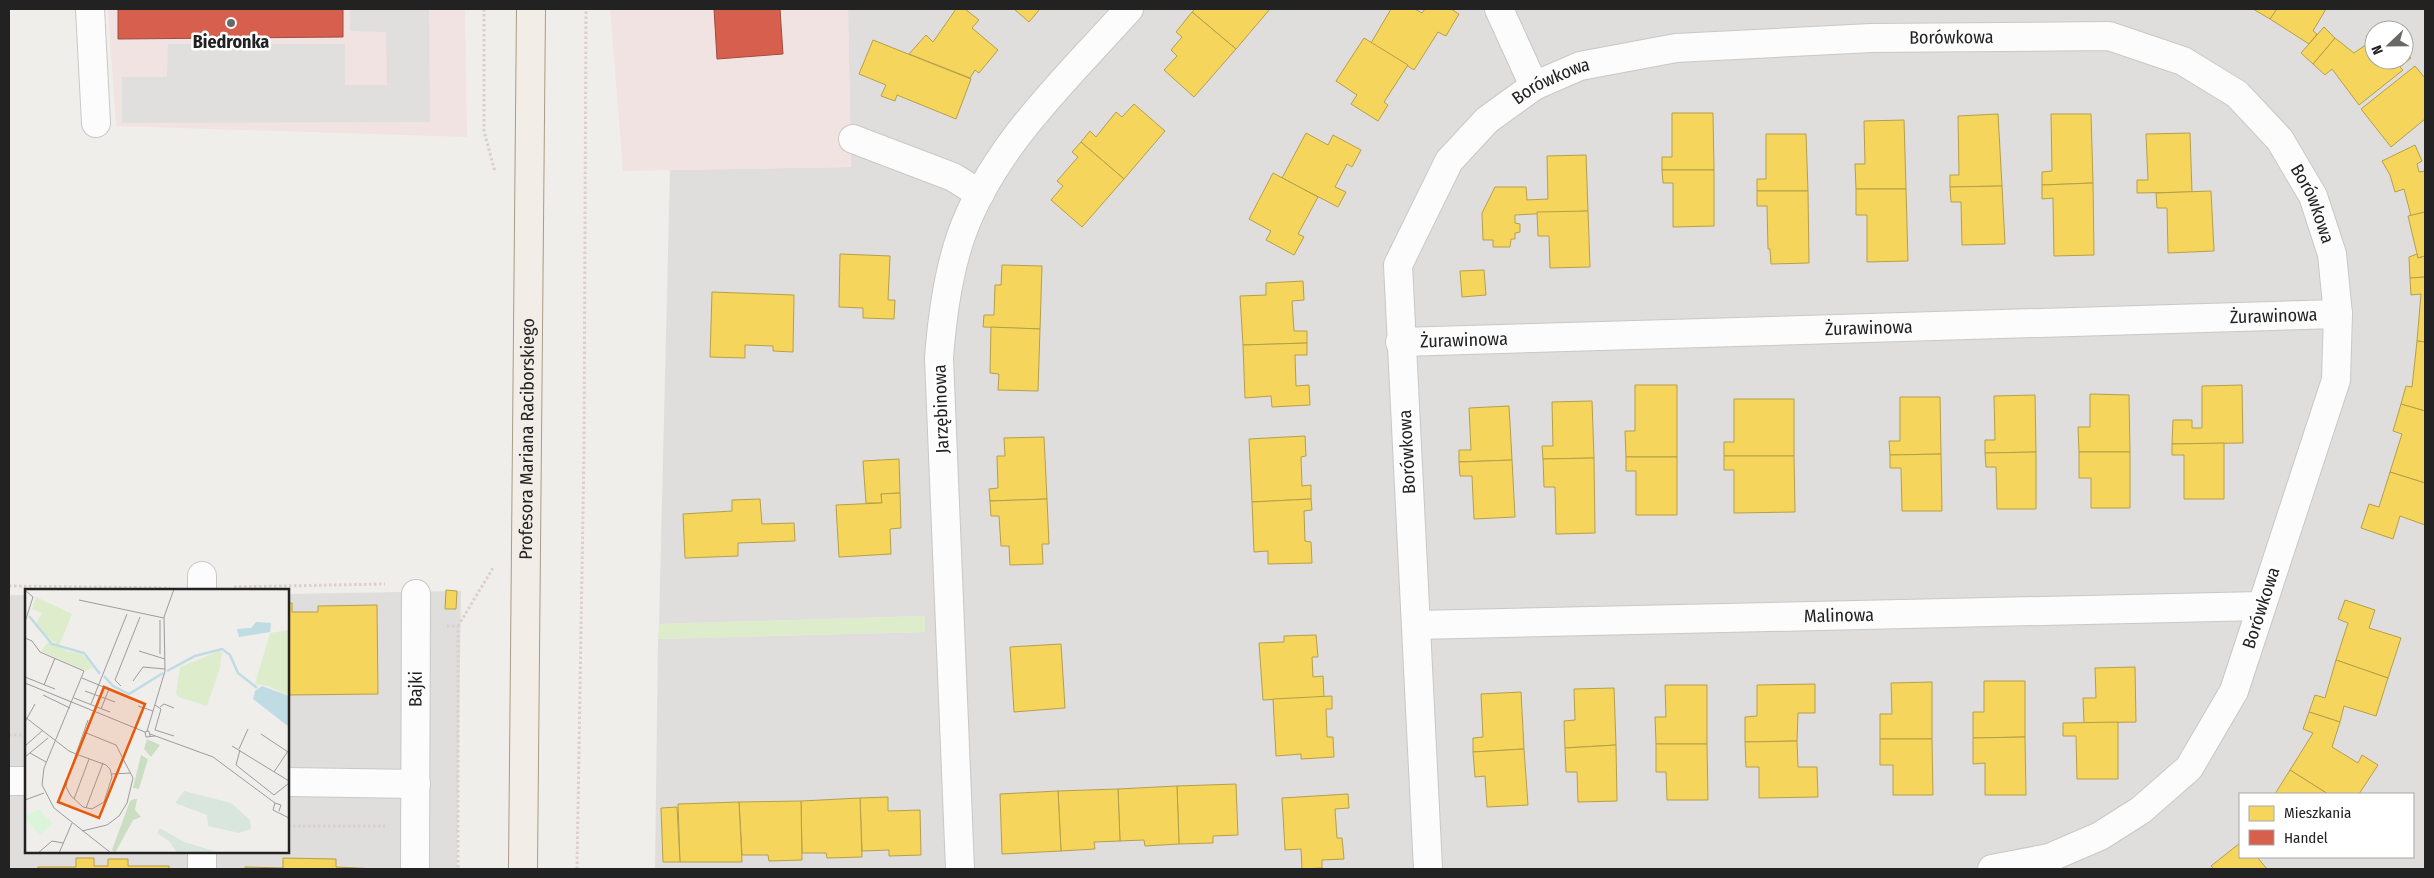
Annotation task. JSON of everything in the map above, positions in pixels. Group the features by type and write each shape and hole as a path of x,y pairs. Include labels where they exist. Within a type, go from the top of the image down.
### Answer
{"main road":[{"name":"Profesora Mariana Raciborskiego","path":"523,869 531,9"}],"street":[{"path":"90,9 96,123"},
{"name":"Jarzębinowa","path":"960,869 939,358 942,319 949,278 960,238 980,194 1005,152 1028,122 1129,9"},
{"path":"1498,9 1534,86"},
{"name":"Borówkowa","path":"1428,869 1417,625 1400,342 1398,265 1449,161 1488,120 1534,86 1580,66 1676,48 1871,38 2109,36 2183,61 2198,70 2236,94 2280,140 2313,196 2332,254 2338,314 2336,380 2234,691 2189,768 2141,810 2100,836 2049,858 1992,869"},
{"path":"853,140 954,177 980,194"},
{"name":"Żurawinowa","path":"1400,342 2338,314"},
{"name":"Bajki","path":"415,869 416,594"},
{"name":"Malinowa","path":"1417,625 2261,606"},
{"path":"9,781 25,781"},
{"path":"289,782 416,784"},
{"path":"202,853 202,869"}],"path":[{"path":"577,869 584,452 586,9"},
{"path":"458,869 458,626 498,559"},
{"path":"9,586 388,584"},
{"path":"416,626 458,626"},
{"path":"9,735 25,735"},
{"path":"289,826 416,826"}],"shaded area":[{"path":"108,9 465,9 467,137 116,126"},
{"path":"350,9 429,9 430,122 122,123 122,77 167,77 168,44 345,44 345,85 387,85 386,32 350,31"},
{"path":"610,9 848,9 851,167 623,171"},
{"path":"848,9 2425,9 2425,869 655,869 658,639 925,632 925,616 659,624 670,170 851,167"},
{"path":"461,591 457,869 9,869 9,595 25,595 25,853 289,853 289,594"}],"green space":[{"path":"925,616 925,632 658,639 659,624"}],"building: Mieszkania":[{"path":"956,9 965,9 979,20 972,28 998,50 979,73 975,70 970,78 909,54 926,35 933,42"},
{"path":"1014,9 1040,9 1029,22"},
{"path":"1195,9 1270,9 1236,49 1192,12"},
{"path":"1391,9 1415,9 1422,13 1425,9 1451,9 1459,14 1446,36 1438,32 1414,70 1371,43"},
{"path":"2253,9 2277,9 2270,19"},
{"path":"2277,9 2326,9 2313,31 2317,34 2309,44 2270,19"},
{"path":"1192,12 1236,49 1194,97 1164,70 1177,56 1171,50 1182,37 1176,32"},
{"path":"2324,27 2335,38 2313,64 2301,53"},
{"path":"1364,38 1408,65 1384,102 1388,105 1378,121 1351,104 1357,95 1336,81"},
{"path":"2335,38 2354,53 2364,46 2364,70 2403,70 2359,105 2332,69 2325,75 2313,64"},
{"path":"873,40 971,79 956,119 897,95 895,101 881,96 886,85 859,74"},
{"path":"2414,67 2425,78 2425,119 2391,147 2361,109 2410,70 2414,70"},
{"path":"1134,104 1165,131 1124,179 1081,142 1090,131 1096,137 1116,112 1122,117"},
{"path":"1672,113 1713,113 1714,170 1662,170 1662,157 1672,157"},
{"path":"1998,114 2002,186 1950,187 1950,175 1959,175 1958,116"},
{"path":"2051,114 2091,114 2093,183 2042,185 2042,172 2052,171"},
{"path":"1904,120 1906,189 1856,189 1855,164 1865,164 1864,121"},
{"path":"1306,133 1328,145 1333,135 1361,150 1352,167 1347,164 1335,187 1346,192 1338,207 1282,178"},
{"path":"2190,133 2192,192 2137,193 2137,180 2148,180 2146,134"},
{"path":"1766,134 1806,134 1808,191 1757,191 1757,179 1766,179"},
{"path":"1081,142 1124,179 1082,227 1051,200 1063,186 1057,181 1078,157 1072,152"},
{"path":"2415,145 2422,161 2417,164 2419,172 2425,171 2425,212 2411,216 2404,189 2395,192 2390,175 2382,161"},
{"path":"1586,155 1588,211 1515,215 1515,223 1520,224 1520,232 1515,233 1515,239 1511,239 1510,247 1493,247 1493,240 1483,240 1482,213 1495,187 1526,187 1527,200 1548,199 1547,156"},
{"path":"1662,170 1714,170 1714,226 1673,227 1673,183 1663,183"},
{"path":"1273,173 1318,197 1298,234 1304,237 1294,255 1266,240 1271,231 1249,219"},
{"path":"2093,183 2094,255 2054,256 2053,198 2042,199 2042,185"},
{"path":"2002,186 2005,244 1962,245 1961,202 1951,202 1950,187"},
{"path":"1856,189 1906,189 1908,261 1867,262 1867,215 1856,215"},
{"path":"1757,191 1808,191 1809,263 1771,264 1770,249 1768,249 1767,206 1757,206"},
{"path":"2211,191 2214,251 2168,253 2167,208 2157,208 2156,193"},
{"path":"1588,211 1590,267 1550,268 1549,236 1538,236 1537,212"},
{"path":"2425,212 2425,256 2418,258 2408,216"},
{"path":"840,254 890,256 888,300 895,300 894,319 863,318 863,308 839,307"},
{"path":"2417,254 2418,258 2425,256 2425,277 2410,278 2409,257"},
{"path":"1002,265 1042,266 1040,329 983,327 984,315 994,315 995,285 1001,285"},
{"path":"1484,270 1486,295 1462,297 1460,271"},
{"path":"2425,277 2425,342 2417,341 2421,294 2411,295 2410,278"},
{"path":"1303,281 1304,300 1292,301 1294,331 1307,331 1307,343 1243,345 1240,296 1266,295 1266,283"},
{"path":"712,292 794,295 793,352 773,351 773,346 745,345 745,358 710,357"},
{"path":"991,327 1040,329 1038,391 998,390 999,374 990,373"},
{"path":"2417,341 2425,342 2425,411 2401,404 2406,386 2412,387"},
{"path":"1307,343 1307,355 1295,355 1296,386 1309,385 1310,405 1272,407 1271,396 1245,398 1243,345"},
{"path":"1635,385 1677,385 1677,457 1626,457 1625,431 1635,431"},
{"path":"2242,385 2243,443 2172,444 2173,420 2192,420 2192,428 2202,428 2202,386"},
{"path":"2090,394 2129,395 2130,452 2079,452 2078,427 2090,427"},
{"path":"2035,395 2036,452 1985,453 1985,440 1995,440 1994,396"},
{"path":"1900,397 1940,397 1941,454 1890,455 1889,441 1900,441"},
{"path":"1734,399 1794,399 1794,456 1724,456 1724,442 1734,442"},
{"path":"1592,401 1594,458 1543,459 1542,446 1553,446 1552,402"},
{"path":"2401,404 2425,411 2425,483 2390,472 2402,434 2393,431"},
{"path":"1509,406 1512,460 1459,462 1459,450 1471,450 1469,408"},
{"path":"1305,436 1306,456 1301,457 1302,486 1311,485 1311,499 1252,502 1249,439"},
{"path":"1044,437 1047,499 990,501 989,489 998,488 997,456 1005,456 1004,438"},
{"path":"2224,443 2224,499 2184,499 2184,455 2172,455 2172,444"},
{"path":"2036,452 2036,509 1997,509 1996,467 1986,467 1985,453"},
{"path":"2079,452 2130,452 2130,508 2091,508 2091,478 2079,478"},
{"path":"1941,454 1942,511 1902,511 1901,468 1890,468 1890,455"},
{"path":"1724,456 1794,456 1795,512 1734,513 1734,470 1724,470"},
{"path":"1626,457 1677,457 1677,515 1636,515 1636,471 1626,471"},
{"path":"1594,458 1595,533 1556,534 1555,487 1544,487 1543,459"},
{"path":"899,459 900,493 881,494 882,503 866,503 863,461"},
{"path":"1512,460 1515,517 1474,519 1472,476 1460,476 1459,462"},
{"path":"2390,472 2425,483 2425,525 2400,516 2393,539 2361,528 2369,504 2379,507"},
{"path":"900,493 901,528 890,529 891,554 839,557 836,505 882,503 881,494"},
{"path":"760,499 762,524 794,523 795,541 738,543 738,556 685,558 683,514 732,511 732,500"},
{"path":"1047,499 1049,544 1042,544 1043,564 1010,565 1009,546 1001,546 999,516 991,516 990,501"},
{"path":"1311,499 1312,510 1304,511 1305,541 1311,542 1312,563 1268,564 1268,551 1254,552 1252,502"},
{"path":"446,590 457,591 456,609 445,609"},
{"path":"2345,600 2375,610 2369,628 2401,638 2388,678 2336,660 2348,623 2338,619"},
{"path":"289,603 292,603 292,612 318,612 318,606 377,605 378,694 289,695"},
{"path":"1316,635 1318,657 1312,657 1313,677 1323,676 1324,697 1263,700 1259,643 1284,642 1284,636"},
{"path":"1061,644 1065,708 1014,712 1010,647"},
{"path":"2336,660 2388,678 2376,716 2344,706 2340,722 2309,712 2315,695 2325,698"},
{"path":"2135,667 2136,722 2084,723 2083,698 2096,698 2095,668"},
{"path":"1984,681 2025,681 2025,737 1973,738 1973,712 1984,712"},
{"path":"1932,682 1932,739 1880,739 1880,714 1892,714 1891,683"},
{"path":"1815,684 1815,713 1798,713 1797,741 1745,742 1745,717 1757,716 1757,685"},
{"path":"1665,685 1707,685 1707,744 1656,744 1655,717 1666,717"},
{"path":"1614,688 1616,745 1565,748 1564,721 1575,720 1574,689"},
{"path":"1521,692 1524,749 1473,752 1473,738 1483,737 1481,694"},
{"path":"1332,696 1332,709 1326,709 1327,737 1333,737 1334,757 1301,759 1301,754 1276,756 1273,699"},
{"path":"2309,712 2340,722 2332,747 2358,763 2362,755 2378,765 2360,793 2326,793 2290,770 2313,733 2303,729"},
{"path":"2118,722 2118,779 2077,779 2076,736 2063,736 2063,723"},
{"path":"2025,737 2026,795 1985,795 1985,763 1973,764 1973,738"},
{"path":"1880,739 1932,739 1933,795 1893,795 1893,765 1880,765"},
{"path":"1797,741 1798,767 1817,767 1818,797 1759,798 1759,767 1746,767 1745,742"},
{"path":"1656,744 1707,744 1708,800 1667,800 1666,772 1656,772"},
{"path":"1616,745 1617,801 1578,802 1577,772 1566,772 1565,748"},
{"path":"1524,749 1528,805 1487,807 1485,776 1475,777 1473,752"},
{"path":"2290,770 2326,793 2276,793"},
{"path":"1236,784 1238,835 1213,836 1213,843 1179,844 1177,786"},
{"path":"1177,786 1179,844 1145,846 1144,840 1120,841 1118,789"},
{"path":"1118,789 1120,841 1094,842 1095,849 1061,851 1058,791"},
{"path":"1058,791 1061,851 1002,854 1000,794"},
{"path":"1348,794 1349,808 1335,809 1337,838 1342,838 1344,859 1322,860 1322,868 1302,869 1301,849 1285,850 1282,798"},
{"path":"888,797 888,811 920,810 921,855 889,856 889,850 862,851 860,798"},
{"path":"860,798 862,857 827,858 826,853 802,853 801,801"},
{"path":"801,801 802,860 769,861 768,855 742,855 739,802"},
{"path":"739,802 742,862 680,862 678,804"},
{"path":"677,807 680,862 663,862 661,808"},
{"path":"2239,844 2239,858 2258,858 2267,869 2214,869 2211,866"},
{"path":"76,858 94,858 94,866 108,866 108,859 128,859 128,866 169,866 169,869 38,869 38,867 76,867"},
{"path":"283,858 336,859 336,867 377,869 245,869 245,867 283,868"}],"building: Handel":[{"name":"Biedronka","path":"118,9 343,9 343,37 118,39"},
{"path":"714,9 780,9 783,54 717,59"}],"place":[{"name":"Biedronka","path":"231,23"}]}
